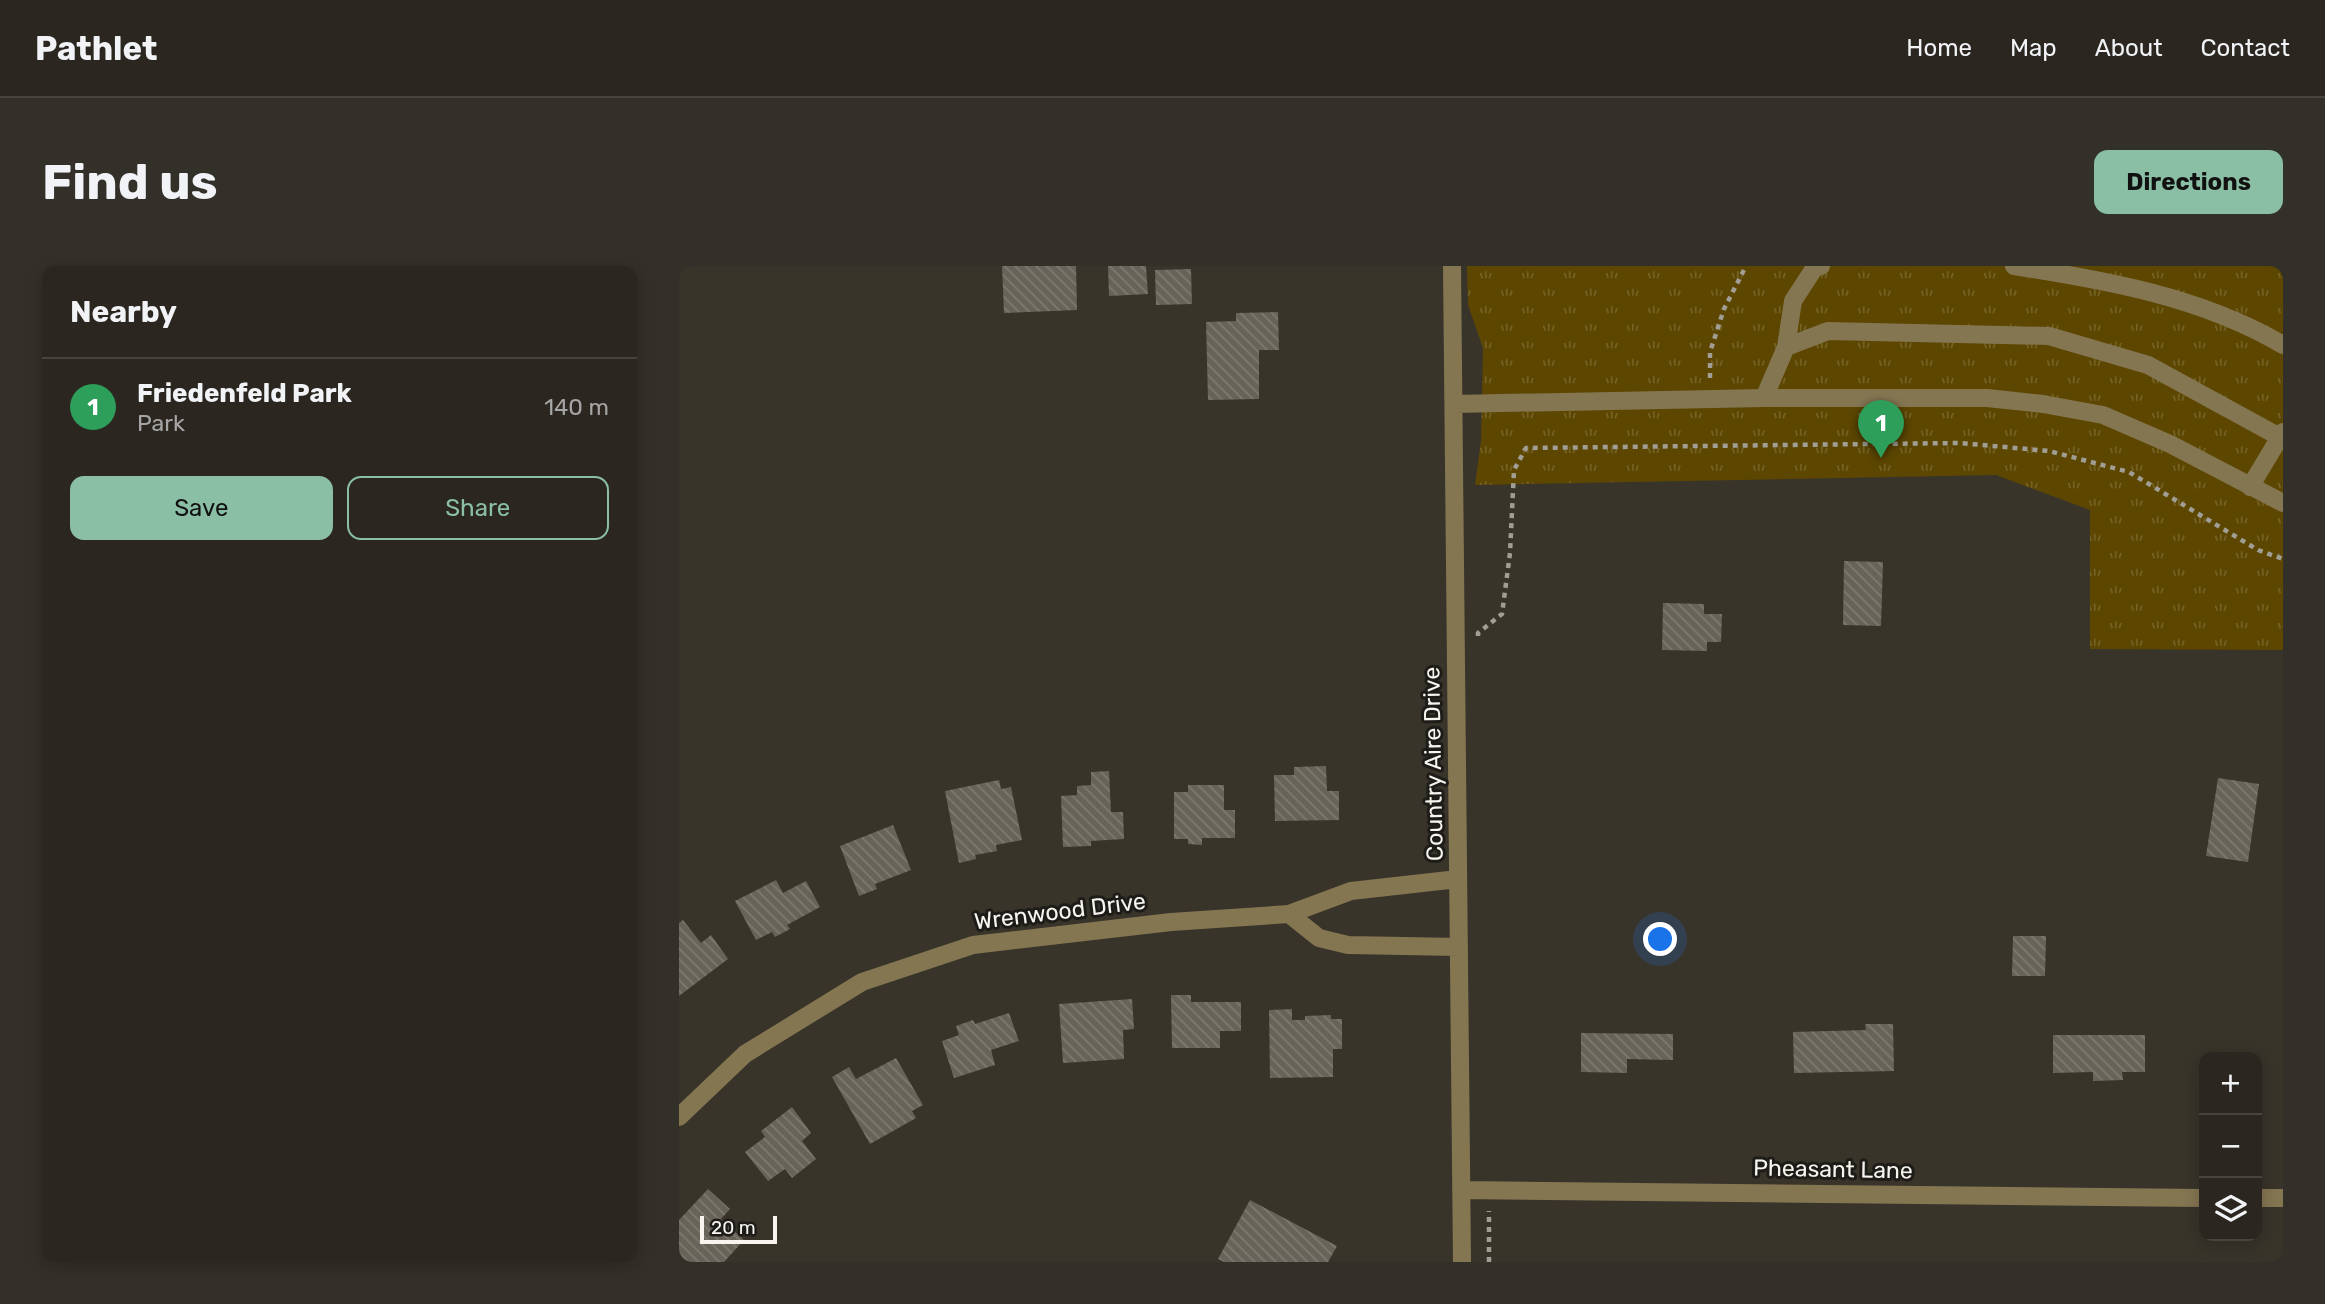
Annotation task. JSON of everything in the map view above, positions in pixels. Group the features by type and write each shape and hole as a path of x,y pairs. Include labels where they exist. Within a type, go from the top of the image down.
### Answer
{"street":[{"name":"Country Aire Drive","path":"1452,266 1462,1262"},
{"path":"1764,398 1786,347 1793,301 1815,267 1821,266"},
{"path":"2014,266 2092,280 2183,301 2237,320 2283,345"},
{"path":"1786,347 1828,331 2049,336 2148,365 2282,435 2250,487"},
{"path":"1454,404 1764,398 1987,398 2043,404 2103,415 2170,444 2283,503"},
{"name":"Wrenwood Drive","path":"679,1117 745,1054 862,982 974,945 1171,922 1289,914 1351,891 1458,879"},
{"path":"1289,914 1319,938 1348,946 1459,947"},
{"name":"Pheasant Lane","path":"1461,1190 2199,1198"},
{"path":"2262,1198 2283,1198"}],"path":[{"path":"1710,400 1710,352 1724,309 1746,266"},
{"path":"1479,643 1478,633 1502,614 1510,553 1514,470 1526,449 1960,443 2049,451 2129,472 2258,550 2283,559"},
{"path":"1487,1190 1489,1262"}],"green space":[{"path":"1467,266 2283,266 2283,650 2090,649 2090,510 1996,475 1475,485 1481,441 1483,348 1468,305"}],"building":[{"path":"1002,266 1076,266 1077,310 1004,313"},
{"path":"1108,266 1146,266 1148,294 1109,296"},
{"path":"1191,269 1192,304 1156,305 1155,270"},
{"path":"1278,312 1279,350 1259,350 1259,399 1208,400 1206,322 1236,321 1236,313"},
{"path":"1844,561 1883,562 1881,626 1843,625"},
{"path":"1663,603 1704,604 1704,614 1722,614 1721,642 1707,642 1707,651 1662,650"},
{"path":"1326,766 1327,791 1339,791 1339,820 1275,821 1274,775 1294,775 1294,767"},
{"path":"1109,771 1111,812 1123,812 1124,839 1091,841 1091,846 1063,847 1061,796 1077,795 1077,786 1091,785 1091,772"},
{"path":"2218,778 2259,784 2248,862 2206,856"},
{"path":"999,780 1001,789 1011,787 1022,840 996,845 997,851 975,855 976,859 959,863 945,791"},
{"path":"1188,785 1224,785 1224,810 1235,810 1235,838 1202,838 1202,845 1188,844 1188,839 1174,839 1174,792 1188,792"},
{"path":"893,825 911,870 875,884 877,889 859,896 840,846"},
{"path":"776,880 783,893 806,881 820,907 787,925 790,929 775,937 772,932 756,940 735,901"},
{"path":"683,920 701,943 711,935 728,959 679,996 679,923"},
{"path":"2013,936 2046,936 2045,976 2012,976"},
{"path":"1171,995 1191,995 1191,1002 1241,1002 1241,1031 1220,1031 1220,1048 1172,1048"},
{"path":"1132,999 1134,1029 1123,1030 1124,1059 1063,1063 1059,1004"},
{"path":"1292,1009 1292,1020 1305,1020 1305,1016 1331,1015 1331,1019 1342,1019 1342,1049 1333,1049 1333,1077 1270,1078 1269,1010"},
{"path":"1009,1013 1019,1041 991,1050 995,1065 954,1078 942,1041 959,1035 956,1026 973,1020 975,1024"},
{"path":"1865,1024 1893,1024 1894,1071 1794,1073 1793,1032 1866,1030"},
{"path":"1581,1033 1673,1034 1673,1060 1627,1059 1627,1073 1581,1072"},
{"path":"2053,1035 2145,1035 2145,1072 2122,1072 2123,1080 2093,1081 2093,1072 2053,1073"},
{"path":"896,1058 923,1105 912,1111 916,1118 870,1144 832,1077 849,1067 856,1079"},
{"path":"792,1107 811,1133 802,1141 816,1159 792,1178 785,1169 768,1181 745,1152 765,1137 761,1131"},
{"path":"708,1189 730,1209 721,1219 744,1240 724,1262 679,1262 679,1220"},
{"path":"1250,1200 1337,1246 1328,1262 1224,1262 1218,1259"}],"place":[{"name":"Friedenfeld Park","path":"1881,458"}]}
